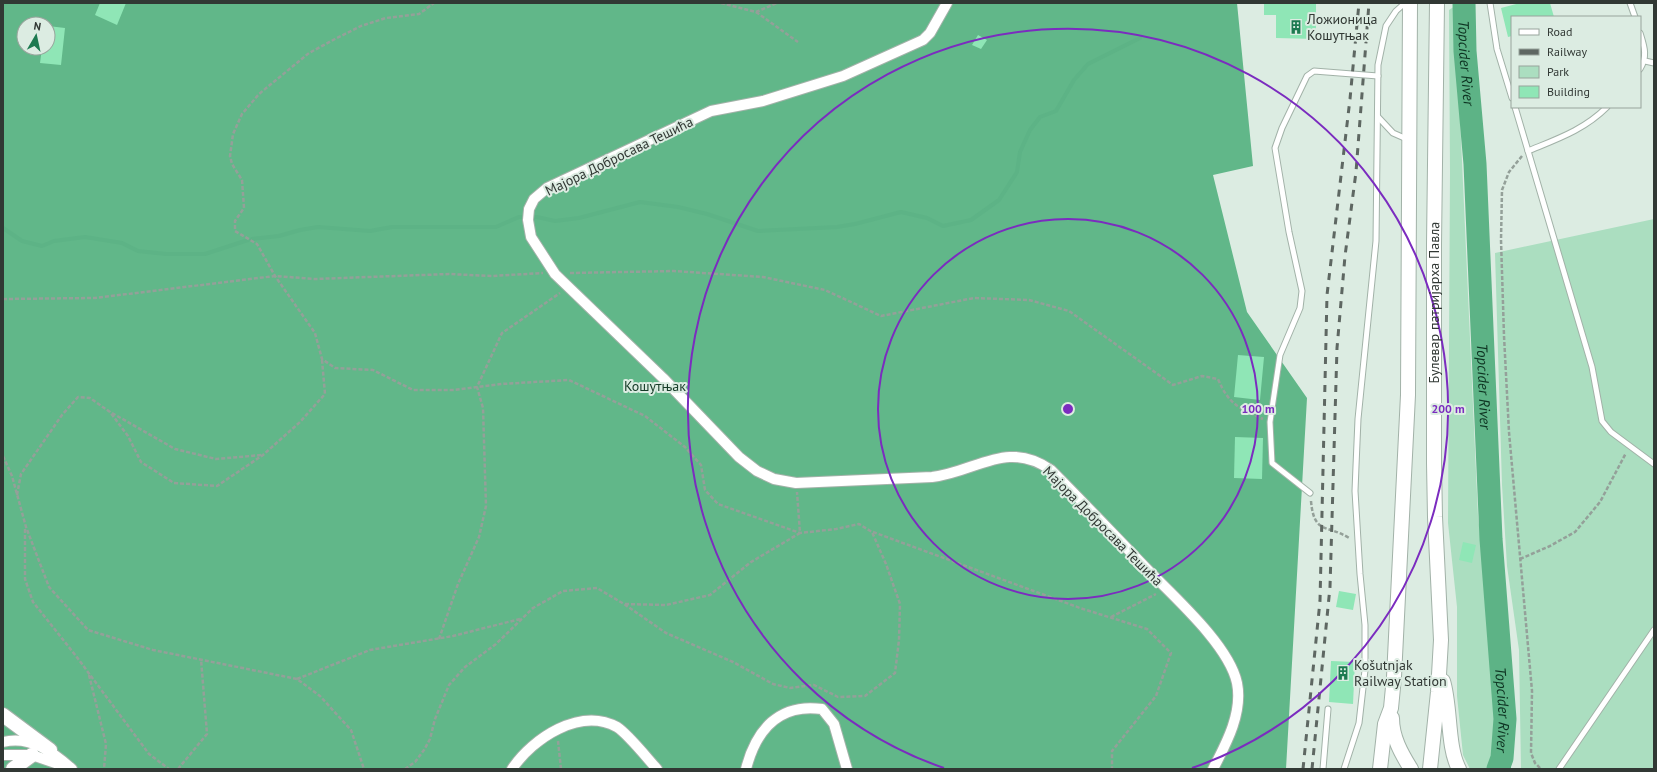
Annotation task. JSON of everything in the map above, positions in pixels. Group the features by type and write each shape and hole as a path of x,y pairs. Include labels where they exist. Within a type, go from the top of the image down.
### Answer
{"main road":[{"name":"Булевар патријарха Павла","path":"1380,766 1386,724 1391,708 1395,670 1408,395 1410,3"},
{"name":"Булевар патријарха Павла","path":"1430,769 1440,673 1440,610 1435,536 1434,471 1434,244 1437,3"},
{"path":"1440,673 1447,693 1454,756 1459,769"},
{"path":"1391,708 1394,736 1401,753 1411,769"},
{"path":"3,715 50,750"},
{"path":"13,769 32,755"}],"street":[{"name":"Мајора Добросава Тешића","path":"947,3 930,34 923,40 843,76 763,101 711,111 546,188 534,199 529,209 528,220 532,237 556,274 663,378 739,457 757,471 774,479 796,483 932,477 954,473 990,459 1011,456 1026,457 1051,470 1166,589 1219,647 1229,663 1237,684 1238,700 1229,738 1213,769"},
{"path":"746,769 754,745 766,727 787,712 799,708 811,707 822,709 834,724 847,769"},
{"path":"512,769 529,749 543,737 571,724 604,721 618,728 658,769"},
{"path":"3,742 23,741 50,750 71,768"},
{"path":"3,755 32,755 71,768"}],"lane":[{"path":"1344,769 1358,723 1365,670 1365,625 1355,491 1358,419 1376,241 1378,76 1386,26 1396,11 1405,3"},
{"path":"1490,3 1497,49 1511,95"},
{"path":"1630,3 1635,16"},
{"path":"1641,36 1645,49 1645,61 1641,67"},
{"path":"1645,61 1654,63"},
{"path":"1310,493 1272,463 1270,422 1280,354 1300,308 1302,291 1289,232 1275,148 1282,128 1307,76 1314,71 1378,76"},
{"path":"1515,108 1592,367 1602,421 1611,432 1654,464"},
{"path":"1528,151 1577,131 1586,126 1606,108"},
{"path":"1378,117 1393,133 1409,140"},
{"path":"1558,769 1654,630"},
{"path":"1323,769 1328,709"}],"path":[{"path":"110,412 128,436 141,462 174,483 217,486 263,455 300,422 325,394 322,359 315,333 275,276 257,244 235,230 235,221 244,208 242,180 232,164 230,156 233,134 242,114 259,94 309,53 362,26 386,18 418,14 434,3"},
{"path":"721,3 756,12 798,42"},
{"path":"756,12 777,3"},
{"path":"1528,151 1516,163 1505,180 1502,190 1504,336 1508,417 1532,690 1531,753 1535,763 1541,769"},
{"path":"3,299 96,298 275,276 314,279 449,274 492,276 674,272 763,277 825,290 881,316 974,298 1029,300 1068,311 1173,385 1202,376 1218,379 1224,395 1240,409 1270,422"},
{"path":"439,638 458,584 479,537 486,506 483,408 477,387 502,333 570,286"},
{"path":"322,359 335,368 373,370 413,390 454,390 501,384 569,380 645,416 685,447 701,465 705,490 718,504 800,533"},
{"path":"17,496 21,474 45,438 78,397 90,398 110,412 175,449 216,459 263,455"},
{"path":"1520,559 1550,546 1575,532 1600,502 1630,446"},
{"path":"3,456 12,476 26,527 49,587 88,630 153,650 297,679 320,696 350,730 364,769"},
{"path":"796,483 800,533"},
{"path":"1310,493 1312,513 1319,526 1345,535 1358,543"},
{"path":"624,604 666,605 710,596 751,562 800,533 836,529 859,524 872,532 1147,629 1171,653 1156,696 1112,751 1112,769"},
{"path":"26,527 25,579 33,602 89,673 149,754 169,769"},
{"path":"405,769 415,762 424,750 435,719 450,685 465,667 496,644 533,608 563,591 597,588 624,604 666,633 733,662 773,684 790,688 814,685 838,697 865,696 894,673 899,640 900,604 886,564 872,532"},
{"path":"1111,617 1166,589"},
{"path":"297,679 370,650 439,638 520,619"},
{"path":"178,769 207,734 202,659"},
{"path":"89,673 106,744 104,769"},
{"path":"557,730 561,769"}],"green space":[{"name":"Кошутњак","path":"3,3 1237,3 1253,166 1213,175 1247,312 1307,398 1286,769 3,769"},
{"path":"1455,6 1478,516 1497,690 1499,732 1497,746 1490,769 1470,769 1463,755 1457,696 1457,607 1448,523 1450,172 1449,10"},
{"path":"1654,219 1654,769 1521,769 1519,650 1507,566 1502,485 1495,253"}],"building":[{"path":"100,3 126,3 117,25 95,15"},
{"name":"Ложионица Кошутњак","path":"1264,3 1316,3 1316,39 1276,38 1276,15 1264,15"},
{"path":"1520,3 1550,3 1554,16 1511,16 1511,36 1508,37 1501,8"},
{"path":"56,27 65,28 61,65 40,63 41,56 56,56"},
{"path":"978,35 987,40 981,49 972,45"},
{"path":"1238,355 1264,357 1260,400 1234,397"},
{"path":"1235,437 1263,438 1262,479 1234,478"},
{"path":"1463,542 1476,545 1472,563 1459,560"},
{"path":"1339,591 1356,594 1353,610 1336,607"},
{"name":"Košutnjak Railway Station","path":"1331,661 1355,662 1353,704 1329,702"}],"waterway":[{"name":"Topcider River","path":"1464,3 1465,51 1475,164 1491,539 1505,719 1502,758 1498,769"},
{"path":"252,239 279,236 318,227 370,231 392,227 496,227 519,217 537,217 555,221 579,218 640,202 678,207 707,214 758,231 837,227 901,212 927,218 943,226 971,220 999,200 1017,172 1020,152 1030,130 1040,117 1056,111 1074,80 1088,64 1140,38"},
{"path":"3,228 22,241 42,246 54,241 85,237 122,243 138,251 166,254 205,254 248,240"},
{"path":"1504,744 1509,769"}],"railway":[{"path":"1303,769 1320,601 1327,295 1350,99 1359,3"},
{"path":"1312,769 1330,587 1337,348 1345,256 1356,172 1369,3"}],"place":[{"name":"Ложионица Кошутњак","path":"1296,27"},
{"name":"Košutnjak Railway Station","path":"1343,673"}]}
